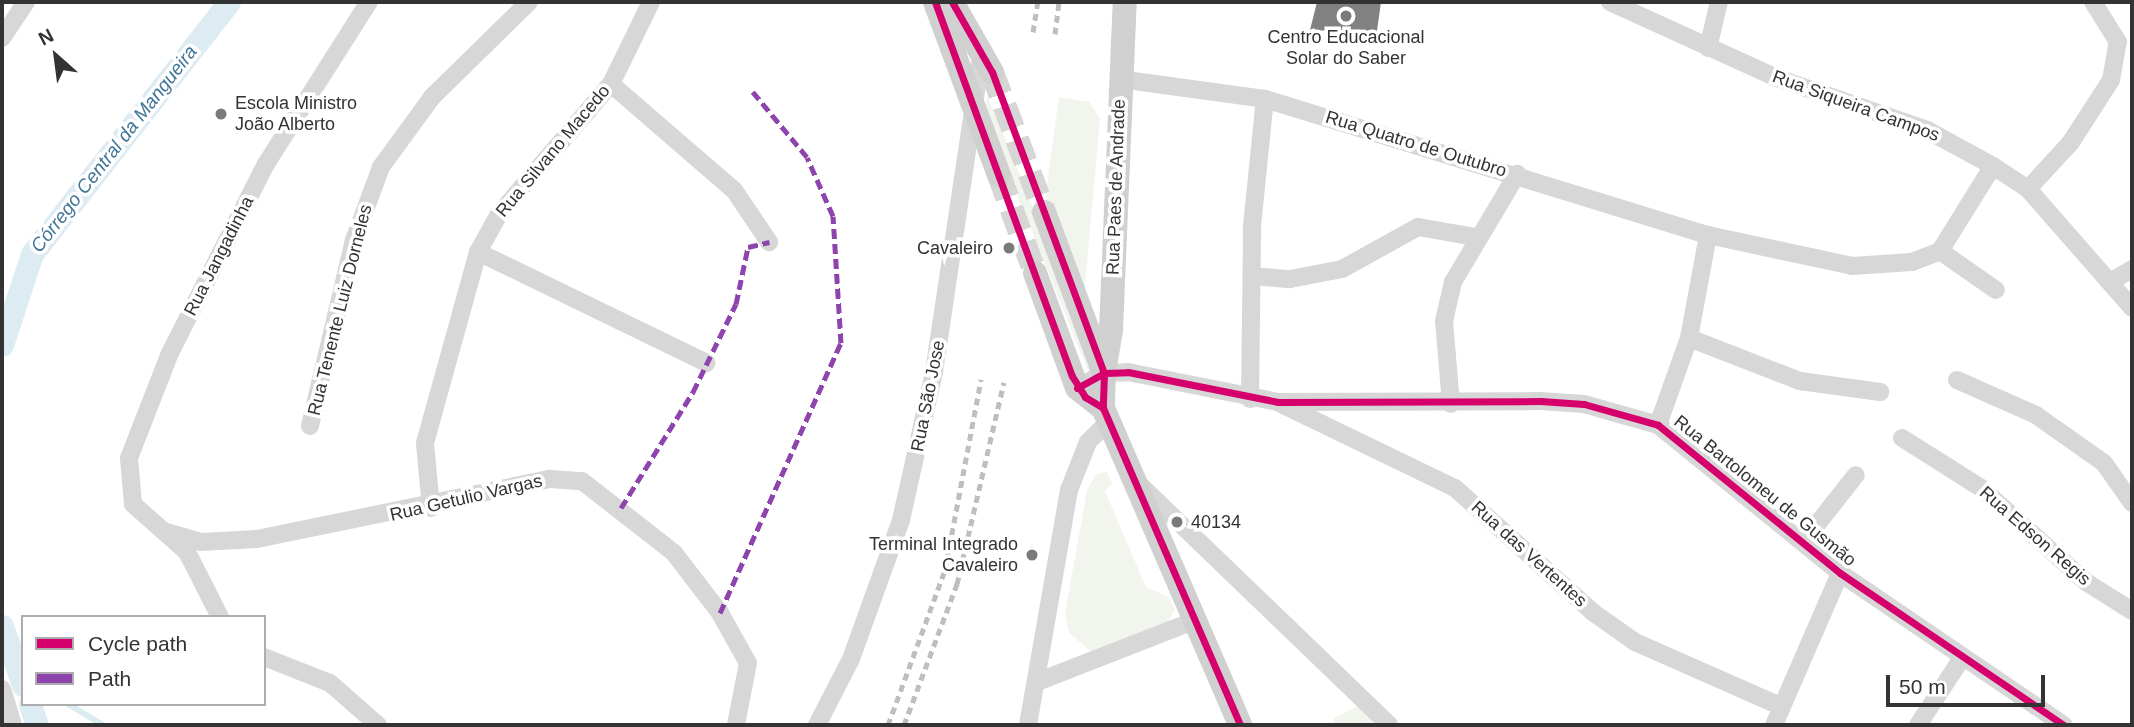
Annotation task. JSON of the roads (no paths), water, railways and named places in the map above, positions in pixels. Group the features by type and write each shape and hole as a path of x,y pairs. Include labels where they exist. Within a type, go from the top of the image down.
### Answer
{"main road":[{"path":"935,2 999,175"},
{"path":"952,2 987,62"},
{"name":"Rua Paes de Andrade","path":"1104,373 1111,330 1119,79 1125,2"},
{"path":"1044,212 1104,373 1106,415 1240,725"},
{"path":"1035,273 1077,388 1106,415"}],"street":[{"path":"2,38 26,2"},
{"name":"Rua Jangadinha","path":"219,615 202,572 158,528 129,490 129,458 145,408 273,152 369,2"},
{"name":"Rua Tenente Luiz Dorneles","path":"310,426 354,240 381,167 432,97 529,2"},
{"name":"Rua Silvano Macedo","path":"431,508 425,443 478,252 499,214 611,83 651,2"},
{"name":"Rua Siqueira Campos","path":"1610,2 1708,48 1927,130 1993,166 2028,188 2112,281 2132,308"},
{"path":"1708,48 1719,2"},
{"path":"2093,2 2118,42"},
{"path":"2028,188 2092,112 2111,79 2118,42 2107,2"},
{"name":"Rua São Jose","path":"817,725 851,659 901,520 934,372 972,100 987,62"},
{"name":"Rua Quatro de Outubro","path":"1119,79 1265,99 1707,234 1852,266 1912,262 1940,251"},
{"path":"611,83 734,190 769,242"},
{"path":"1250,399 1253,276 1265,99"},
{"path":"1993,166 1940,251 1996,290"},
{"path":"1451,404 1444,321 1453,282 1476,237 1517,174"},
{"path":"1253,276 1290,279 1342,269 1418,227 1476,237"},
{"path":"1658,425 1689,338 1707,234"},
{"path":"478,252 707,363"},
{"path":"2112,281 2132,269"},
{"path":"1689,338 1800,381 1880,392"},
{"name":"Rua Bartolomeu de Gusmão","path":"1104,373 1128,372 1250,399 1278,402 1584,404 1658,425 1840,573 2064,725"},
{"path":"1077,388 1104,373"},
{"path":"1957,380 2003,396 2132,482"},
{"name":"Rua das Vertentes","path":"1278,402 1455,488 1594,613 1635,642 1780,706"},
{"path":"1028,725 1069,490 1088,442 1106,415"},
{"name":"Rua Edson Regis","path":"1902,438 1981,488 2086,582 2132,611"},
{"path":"2104,463 2132,503"},
{"path":"1803,542 1856,475"},
{"path":"1132,478 1389,725"},
{"name":"Rua Getulio Vargas","path":"158,528 201,542 257,540 431,508 550,479 596,488 690,570 739,644 748,673 736,725"},
{"path":"1774,725 1840,573"},
{"path":"1037,682 1196,620"},
{"path":"266,658 330,683 378,725"},
{"path":"1918,725 1962,658"},
{"path":"2,689 13,725"}],"waterway":[{"name":"Córrego Central da Mangueira","path":"2,345 32,254 229,2"},
{"name":"Córrego Central da Mangueira","path":"2,626 21,679"},
{"name":"Córrego Central da Mangueira","path":"31,706 37,725"},
{"path":"71,706 103,725"}],"tunnel":[{"path":"992,72 1044,212"},
{"path":"999,175 1035,273"}],"railway":[{"path":"1033,32 1038,2"},
{"path":"1055,34 1059,2"},
{"path":"888,725 945,570 981,379"},
{"path":"904,725 957,584 1004,382"}],"place":[{"name":"Centro Educacional Solar do Saber","path":"1346,16"},
{"name":"Escola Ministro João Alberto","path":"221,114"},
{"name":"Cavaleiro","path":"1009,248"},
{"name":"40134","path":"1177,522"},
{"name":"Terminal Integrado Cavaleiro","path":"1032,555"}]}
